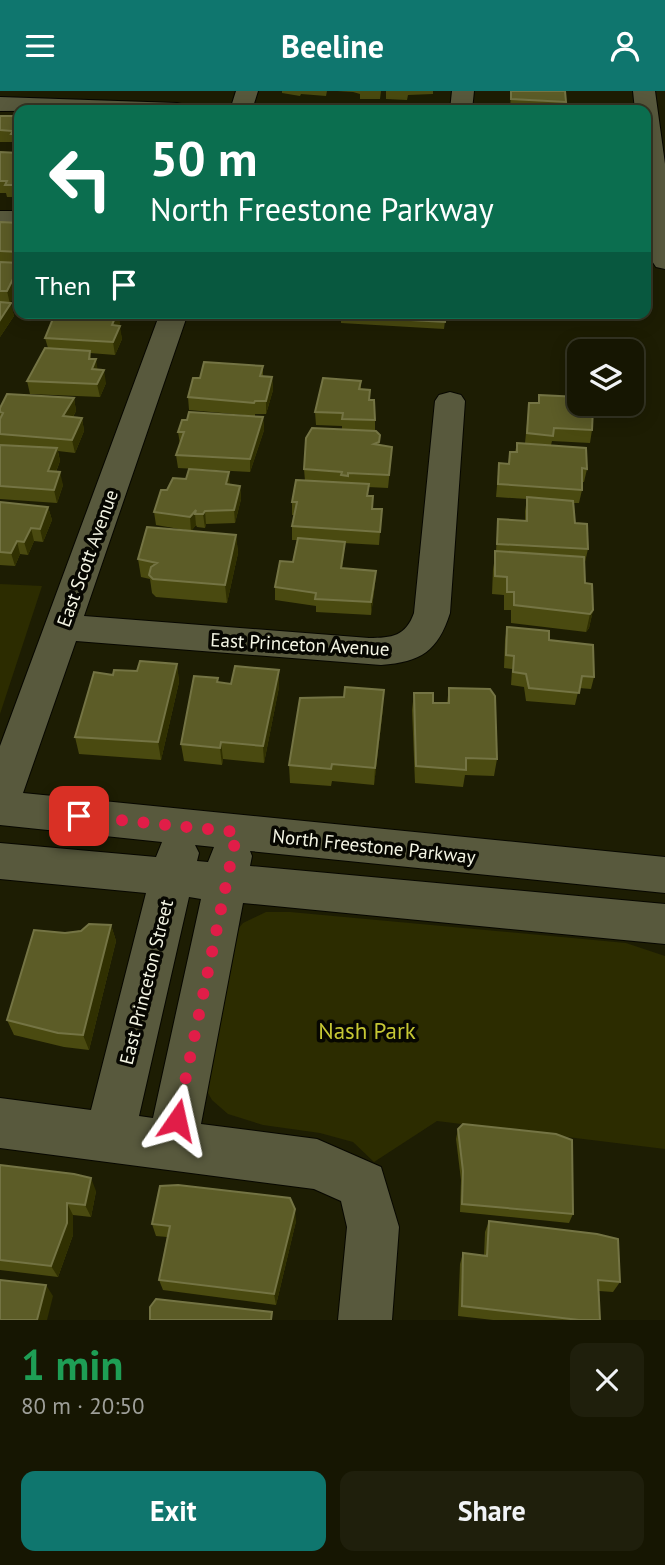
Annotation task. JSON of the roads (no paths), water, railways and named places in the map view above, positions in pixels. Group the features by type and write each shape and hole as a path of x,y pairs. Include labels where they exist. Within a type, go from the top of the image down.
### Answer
{"street":[{"path":"17,100 97,105"},
{"path":"651,148 665,261"},
{"name":"East Scott Avenue","path":"0,802 172,319"},
{"name":"East Princeton Avenue","path":"62,627 369,652 387,652 415,644 423,636 432,613 450,401"},
{"name":"North Freestone Parkway","path":"0,809 665,875"},
{"name":"East Princeton Street","path":"108,1138 184,827"},
{"path":"172,1146 237,832"},
{"path":"0,861 665,924"},
{"path":"0,1123 317,1164 363,1185 373,1227 365,1320"}],"park label":[{"name":"Nash Park","path":"367,1031"}]}
